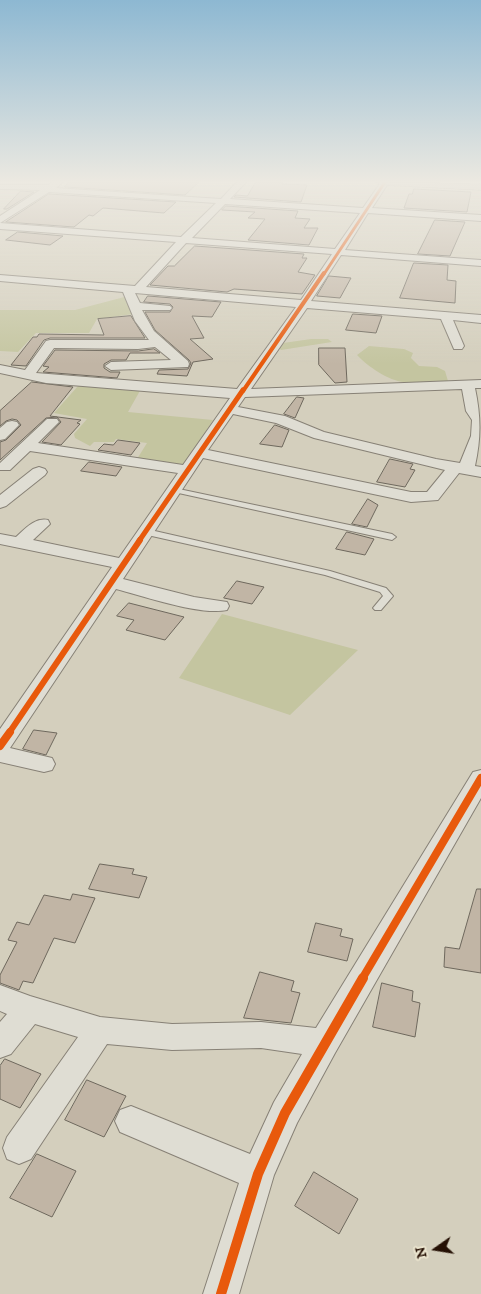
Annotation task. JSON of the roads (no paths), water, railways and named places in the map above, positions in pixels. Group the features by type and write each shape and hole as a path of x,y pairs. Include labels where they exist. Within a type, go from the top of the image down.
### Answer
{"street":[{"path":"139,288 182,242"},
{"path":"217,242 481,263"},
{"path":"0,746 229,408 242,393 305,303 343,242"},
{"path":"0,278 139,288 481,318"},
{"path":"46,297 57,282"},
{"path":"111,366 182,364 158,343 140,320 132,295 126,288"},
{"path":"135,306 166,308"},
{"path":"445,316 458,346"},
{"path":"28,375 50,344 138,345 158,343"},
{"path":"0,369 56,380 242,393 475,384 473,411 479,420 478,436 468,470 432,497 411,497 199,453"},
{"path":"229,408 280,419 319,435 468,470"},
{"path":"3,467 52,422"},
{"path":"0,436 12,425"},
{"path":"27,446 188,470"},
{"path":"0,503 39,472 3,467"},
{"path":"19,543 42,524"},
{"path":"0,539 124,564"},
{"path":"112,582 194,603 220,606"},
{"path":"0,754 44,764"},
{"path":"221,1294 258,1174 285,1113 324,1043 481,778"},
{"path":"0,998 29,1009 100,1030 172,1037 260,1035 324,1043"},
{"path":"0,1044 29,1009"},
{"path":"19,1148 100,1030"},
{"path":"131,1121 258,1174"}],"lane":[{"path":"174,490 392,537"},
{"path":"146,532 327,573 383,590 388,596 378,608"}]}
